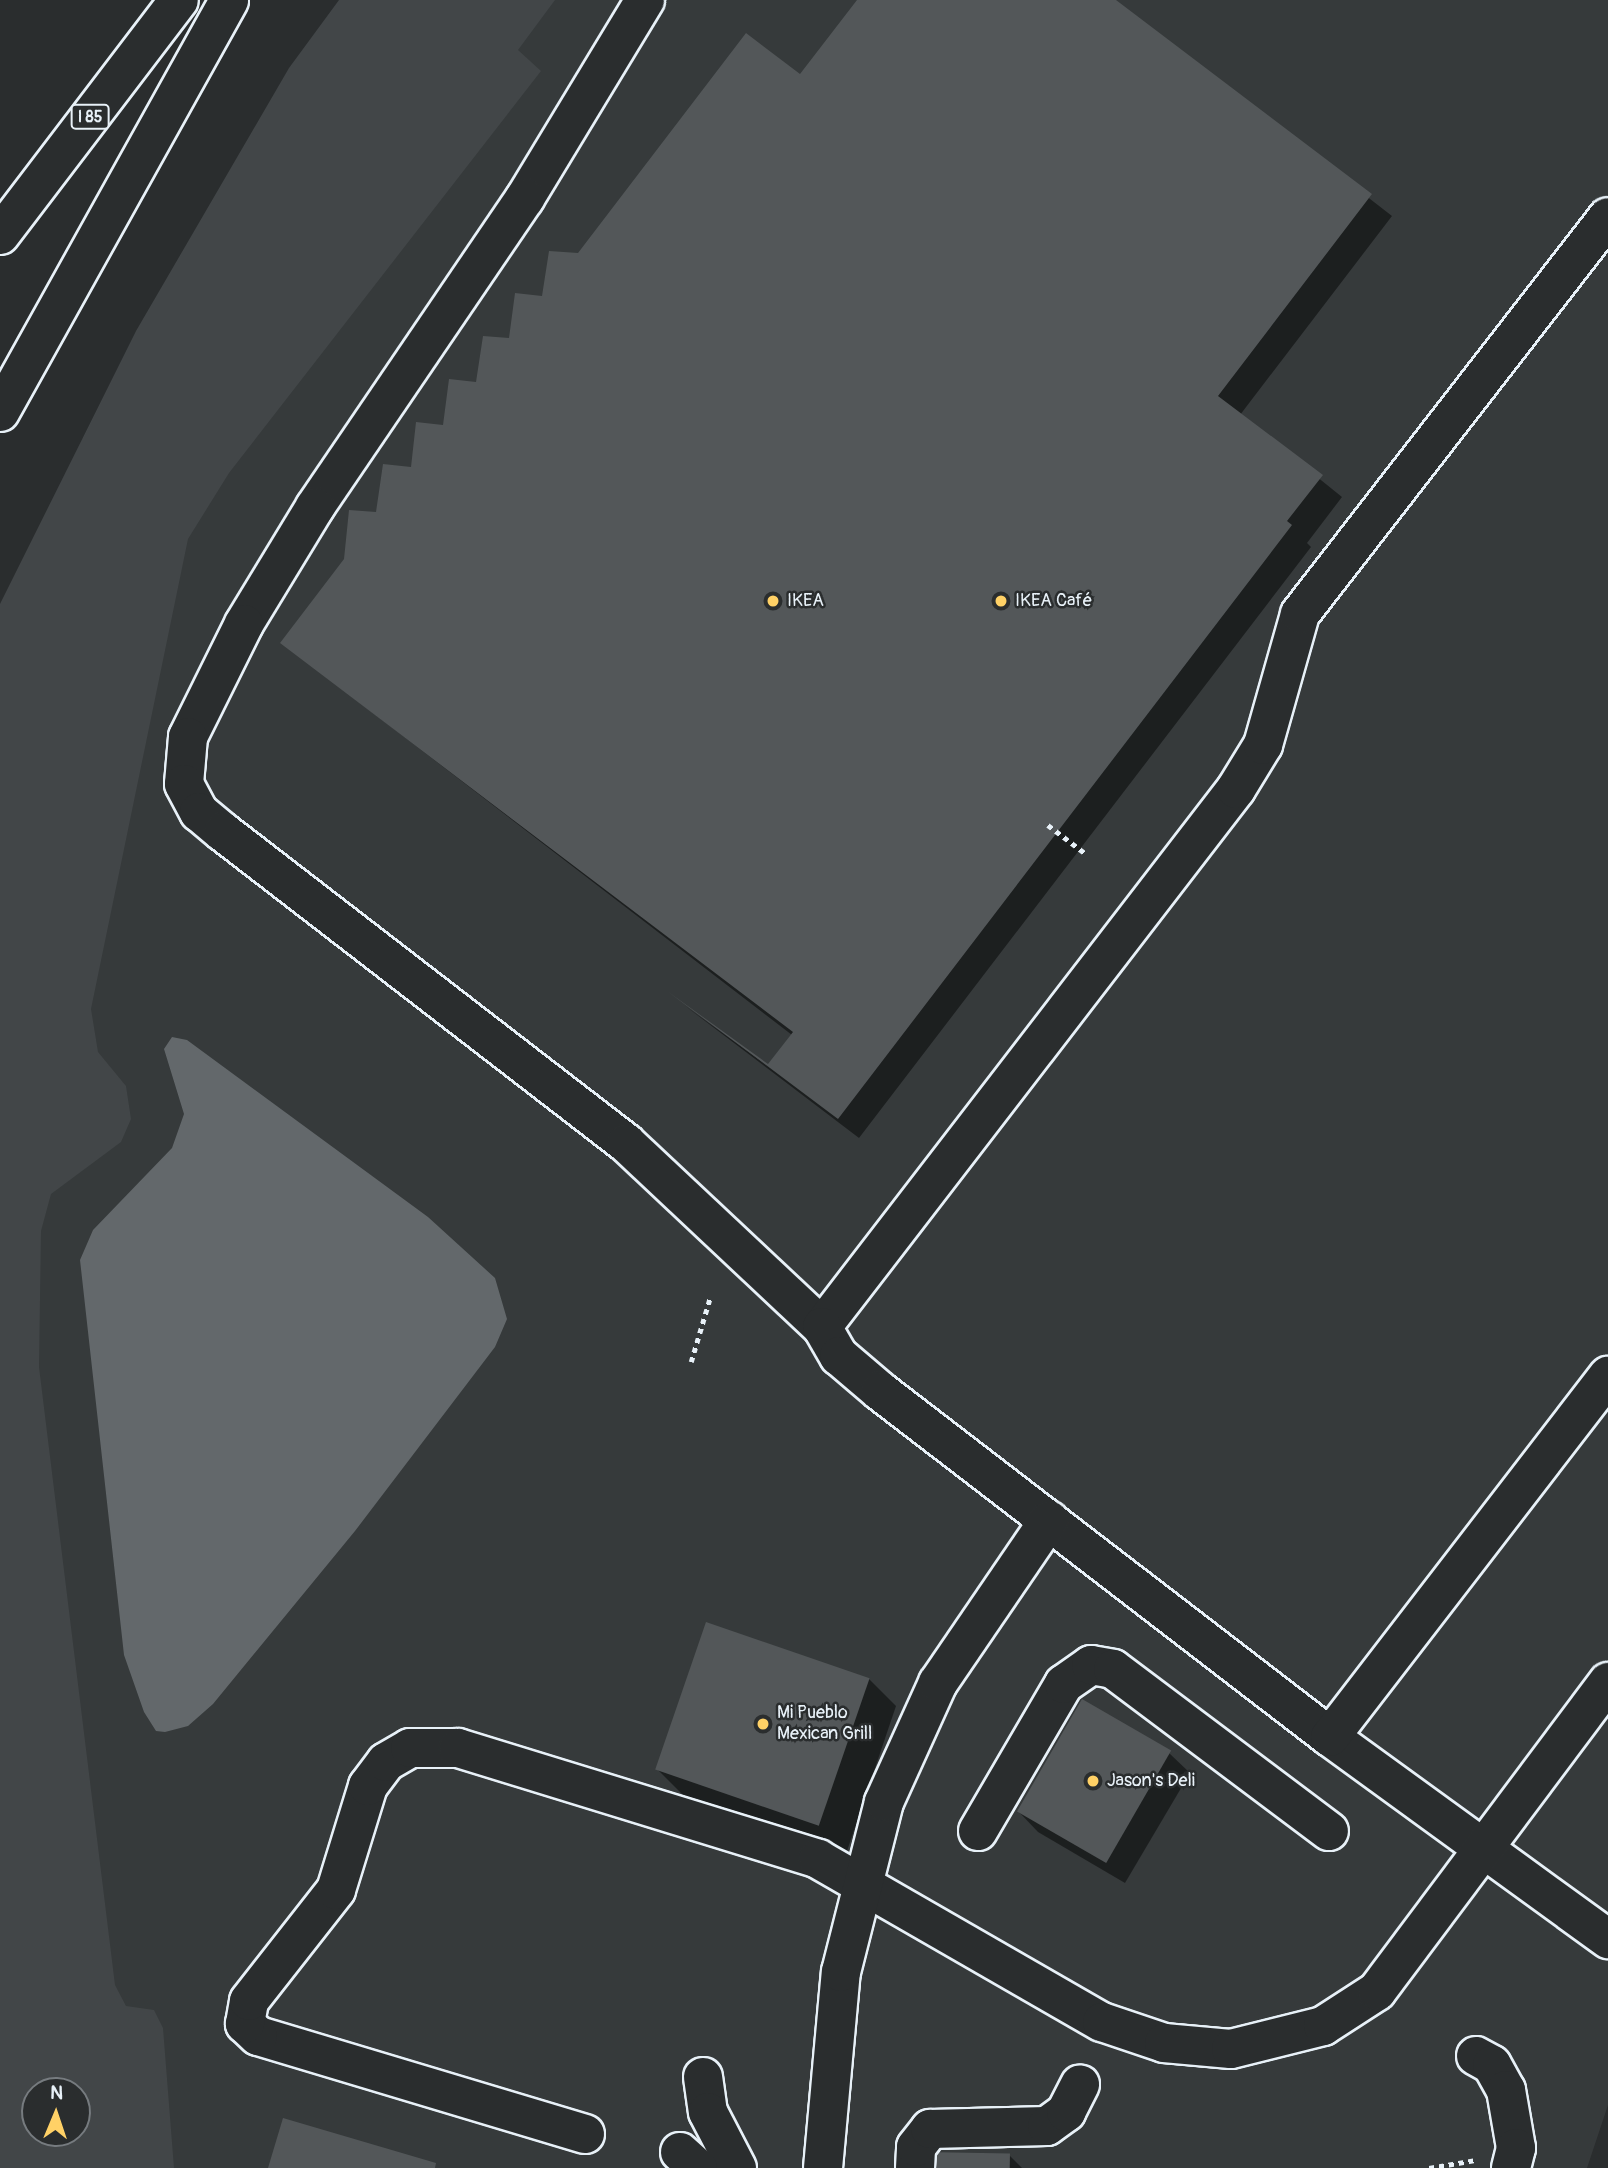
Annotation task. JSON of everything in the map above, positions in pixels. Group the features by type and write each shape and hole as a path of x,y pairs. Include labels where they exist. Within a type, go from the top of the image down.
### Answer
{"main road":[{"name":"I 85","path":"0,235 179,0"},
{"path":"0,412 229,0"},
{"path":"645,0 525,198 315,507 244,624 188,737 184,784 199,812 626,1143 822,1327 839,1356 880,1391 1331,1737 1608,1939"},
{"path":"822,1327 1236,789 1263,745 1300,614 1608,217"},
{"path":"1331,1737 1608,1376"},
{"path":"823,2168 841,1972 861,1881 911,1735 974,1627 1049,1520"},
{"path":"978,1831 1064,1684 1091,1665 1113,1669 1329,1831"},
{"path":"585,2134 258,2036 245,2024 249,2001 336,1890 368,1786 386,1762 424,1745 458,1748 818,1859 861,1881 1102,2022 1164,2043 1231,2049 1323,2026 1377,1991 1421,1941 1484,1847 1608,1682"},
{"path":"1476,2056 1492,2065 1506,2090 1516,2148 1497,2164"},
{"path":"703,2077 708,2112 737,2168"},
{"path":"915,2168 916,2147 930,2129 1047,2126 1066,2112 1080,2084"}],"path":[{"path":"1048,825 1086,854"},
{"path":"691,1362 710,1298"},
{"path":"1429,2168 1497,2164"}],"shaded area":[{"path":"339,0 555,0 518,50 541,71 229,473 188,539 91,1009 98,1052 126,1086 131,1119 121,1142 51,1194 41,1231 39,1367 115,1985 126,2006 154,2010 163,2028 174,2168 0,2168 0,604 136,331 289,68"},
{"path":"487,0 1608,0 1608,2105 1587,2168 25,2168 24,2147 91,2147 91,2077 21,2077 21,2112 0,1816 0,989 98,638"},
{"path":"172,1037 187,1040 428,1217 495,1278 507,1319 495,1347 355,1531 213,1704 188,1726 165,1732 156,1731 144,1712 124,1655 80,1260 93,1230 172,1148 184,1114 164,1049"}],"building":[{"name":"IKEA","path":"857,0 1116,0 1372,194 1218,396 1323,475 1287,521 1292,525 838,1119 667,991 768,1064 793,1032 280,643 344,559 349,510 376,512 383,464 411,467 416,422 443,425 449,379 476,382 483,336 509,338 515,293 542,296 549,251 578,253 746,33 800,74"},
{"name":"Mi Pueblo Mexican Grill","path":"706,1622 870,1678 819,1826 655,1770"},
{"name":"Jason's Deli","path":"1082,1699 1171,1750 1106,1863 1017,1812"},
{"path":"283,2118 436,2163 435,2168 268,2168"},
{"path":"925,2152 1010,2153 1010,2168 925,2168"}],"place":[{"name":"IKEA","path":"773,601"},
{"name":"IKEA Café","path":"1001,601"},
{"name":"Mi Pueblo Mexican Grill","path":"763,1724"},
{"name":"Jason's Deli","path":"1093,1781"}]}
